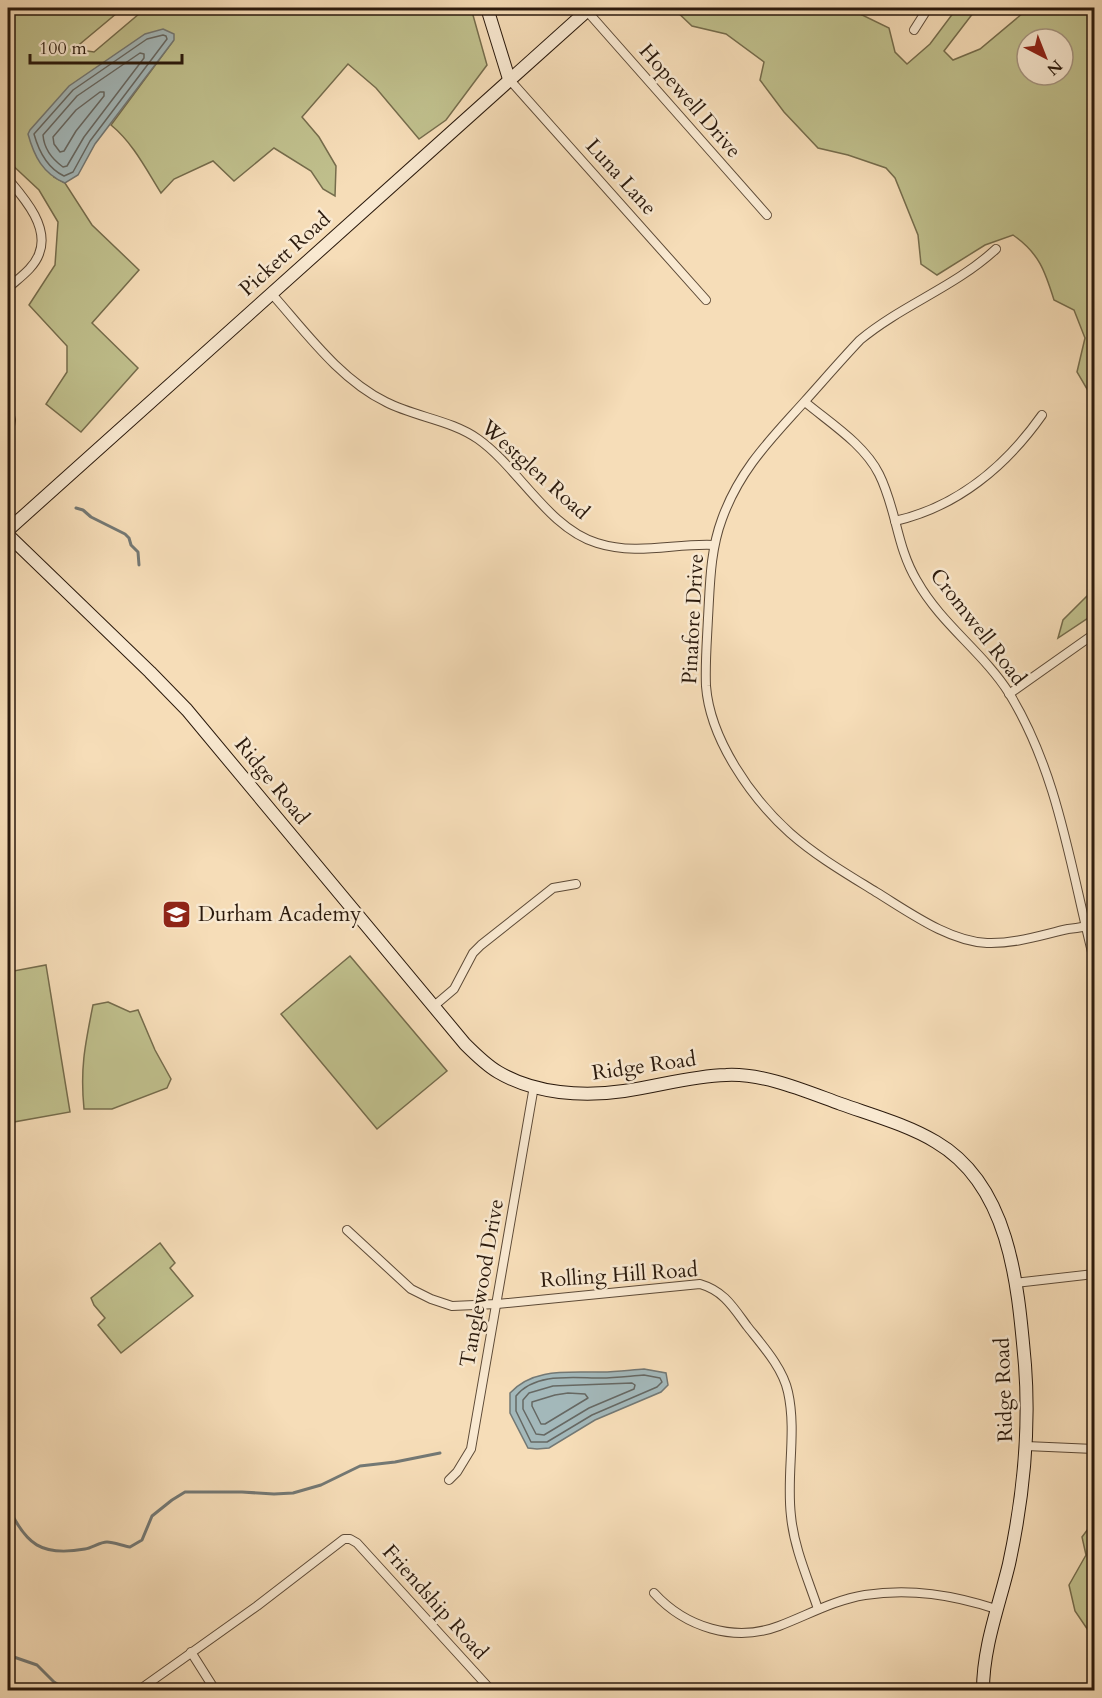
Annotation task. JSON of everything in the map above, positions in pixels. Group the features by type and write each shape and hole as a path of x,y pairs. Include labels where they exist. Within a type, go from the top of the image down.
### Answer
{"street":[{"path":"487,8 509,79"},
{"path":"914,30 928,8"},
{"name":"Pickett Road","path":"8,530 588,9"},
{"name":"Hopewell Drive","path":"588,9 767,215"},
{"name":"Luna Lane","path":"509,79 706,300"},
{"path":"8,179 30,208 42,238 39,254 34,263 8,288"},
{"name":"Pinafore Drive","path":"996,249 952,283 872,330 847,354 765,445 745,472 731,496 714,546 706,686 712,719 736,768 781,824 827,861 927,921 968,940 988,943 1015,941 1090,925"},
{"name":"Westglen Road","path":"271,293 326,354 356,383 397,407 449,424 477,438 500,458 551,512 583,537 603,544 633,549 714,546"},
{"name":"Cromwell Road","path":"805,402 855,443 875,467 885,489 906,562 927,599 998,677 1026,724 1046,771 1090,925 1095,973"},
{"path":"8,408 11,420 8,438"},
{"path":"895,521 935,509 972,488 1018,446 1042,415"},
{"name":"Ridge Road","path":"8,535 187,710 465,1044 487,1065 507,1077 534,1086 590,1095 625,1091 690,1078 729,1074 774,1082 811,1093 908,1129 949,1150 967,1167 981,1184 1003,1234 1015,1283 1025,1367 1026,1446 1016,1524 985,1654 983,1690"},
{"path":"1009,694 1095,634"},
{"path":"434,1006 458,983 473,953 482,945 553,888 576,885"},
{"name":"Tanglewood Drive","path":"449,1480 457,1472 471,1449 534,1086"},
{"name":"Rolling Hill Road","path":"346,1230 403,1282 423,1295 452,1306 497,1304 700,1284 712,1288 727,1298 777,1366 788,1390 791,1415 791,1517 801,1559 819,1608"},
{"path":"1015,1283 1095,1274"},
{"path":"1026,1446 1095,1449"},
{"name":"Friendship Road","path":"191,1652 257,1606 344,1539 350,1539 357,1543 491,1690"},
{"path":"654,1593 682,1618 710,1630 734,1633 756,1632 778,1627 842,1600 893,1591 917,1591 958,1598 996,1609"},
{"path":"139,1690 191,1652 215,1690"}],"green space":[{"path":"8,8 123,8 74,49 94,52 146,8 471,8 487,65 446,120 419,139 376,88 348,64 302,117 319,137 336,166 335,196 323,189 311,171 274,148 234,181 213,161 174,179 161,193 133,148 111,125 173,41 54,177 65,183 92,225 139,270 92,323 138,368 81,432 46,404 67,372 67,346 29,305 55,265 58,222 39,190 8,161"},
{"path":"673,8 858,8 860,14 889,28 895,52 907,64 930,44 957,8 977,8 944,51 953,60 980,49 1029,8 1094,8 1094,417 1090,394 1077,372 1085,338 1074,310 1054,300 1044,271 1029,249 1013,235 985,245 937,275 921,264 918,235 895,178 886,168 818,148 784,112 760,80 764,62 726,34 692,26"},
{"path":"1094,589 1094,614 1058,638 1063,620"},
{"path":"350,956 447,1071 377,1129 281,1014"},
{"path":"46,965 70,1112 8,1123 8,972"},
{"path":"108,1002 130,1012 138,1010 155,1050 171,1079 167,1088 112,1109 84,1109 84,1057 93,1005"},
{"path":"160,1243 175,1263 170,1268 193,1296 121,1353 98,1325 105,1318 91,1298"},
{"path":"1094,1521 1094,1690 1090,1690 1088,1665 1092,1636 1075,1611 1069,1585 1086,1555 1082,1537"}],"water":[{"path":"163,29 174,34 174,40 95,144 78,175 65,183 51,175 40,163 33,150 28,134 30,130 69,86 145,34"},
{"path":"644,1369 666,1373 668,1385 661,1392 595,1420 549,1448 528,1448 510,1413 510,1393 530,1379 541,1375"}],"waterway":[{"path":"76,508 125,534 138,552 139,565"},
{"path":"8,1507 29,1539 46,1549 70,1551 107,1542 130,1547 142,1540 152,1516 185,1492 293,1493 321,1485 360,1466 440,1453"},
{"path":"8,1655 37,1665 54,1682 67,1690"}],"place":[{"name":"Durham Academy","path":"177,914"}]}
